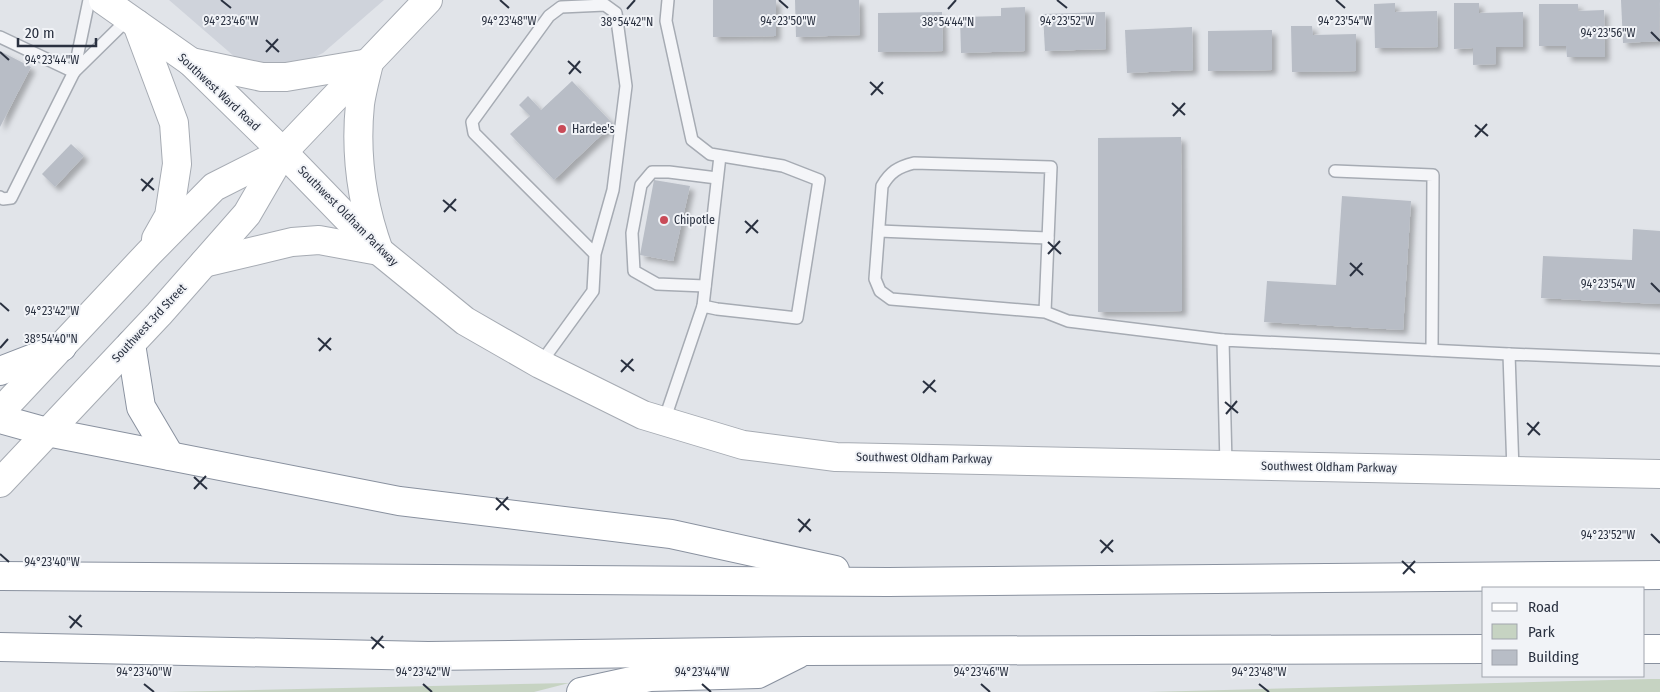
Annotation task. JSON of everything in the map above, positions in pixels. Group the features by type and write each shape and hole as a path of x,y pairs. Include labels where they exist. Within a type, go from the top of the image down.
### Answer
{"main road":[{"name":"Southwest Ward Road","path":"104,0 191,62 283,152"},
{"name":"Southwest 3rd Street","path":"0,483 131,344 247,214 283,152 428,0"},
{"path":"133,21 174,123 177,164 169,216 148,253"},
{"path":"191,62 262,77 286,77 369,63 360,104 359,139 361,174 371,228 379,251 319,240 292,242 204,263"},
{"name":"Southwest 3rd Street","path":"0,412 148,253 214,187 283,152"},
{"name":"Southwest Oldham Parkway","path":"283,152 379,251 465,321 540,364 643,415 743,445 836,457 1660,474"},
{"path":"131,344 141,407 170,456"},
{"path":"0,372 62,347"},
{"path":"0,419 47,432 399,501 671,534 888,582"},
{"path":"7,576 888,582 1660,575"},
{"path":"0,648 428,656 805,651 1482,649"},
{"path":"1645,649 1660,649"},
{"path":"581,692 650,678 758,674 805,651"}],"lane":[{"path":"0,197 3,199 11,198 74,72 89,0"},
{"path":"668,0 666,22 692,140 710,154 783,166 819,180 797,318 703,306"},
{"path":"540,364 593,291 595,254 613,190 626,86 616,13 605,5 561,8 549,16 472,122 474,133 595,254"},
{"path":"74,72 133,21"},
{"path":"0,37 74,72"},
{"path":"664,421 703,306 720,156"},
{"path":"1045,312 1051,167 914,163 894,170 882,186 874,279 880,291 891,299 1045,312 1068,321 1223,340 1660,360"},
{"path":"1335,171 1433,174 1432,350"},
{"path":"705,286 656,284 634,271 632,232 640,185 652,172 669,172 717,178"},
{"path":"879,231 1048,238"},
{"path":"1223,340 1226,465"},
{"path":"1509,354 1513,471"}],"shaded area":[{"path":"169,0 384,0 323,53 281,73 243,64"}],"green space":[{"path":"1660,679 1660,692 1148,692"},
{"path":"569,683 534,692 166,692"}],"building":[{"path":"713,0 776,0 776,36 713,37"},
{"path":"795,0 859,0 860,35 796,37"},
{"path":"1621,0 1660,0 1659,41 1623,43"},
{"path":"1395,3 1395,12 1437,11 1438,47 1375,48 1374,4"},
{"path":"1454,3 1479,3 1479,13 1523,12 1523,47 1496,47 1496,64 1473,65 1473,48 1454,49"},
{"path":"1539,4 1578,4 1578,11 1604,10 1605,57 1567,57 1566,46 1539,46"},
{"path":"1025,7 1025,51 961,53 960,17 1001,16 1001,8"},
{"path":"942,12 943,51 878,52 878,13"},
{"path":"1105,12 1106,49 1045,51 1043,14"},
{"path":"1291,26 1312,26 1313,35 1356,34 1356,71 1292,72"},
{"path":"1192,27 1193,70 1127,73 1125,30"},
{"path":"1272,30 1272,70 1208,71 1208,31"},
{"path":"0,51 31,67 0,127"},
{"name":"Hardee's","path":"572,81 613,124 554,180 510,134 530,116 519,105 528,96 541,110"},
{"path":"1181,137 1182,311 1098,312 1098,138"},
{"path":"71,144 84,156 55,187 42,174"},
{"name":"Chipotle","path":"654,180 690,186 673,261 640,255"},
{"path":"1342,196 1411,201 1403,330 1264,322 1267,281 1336,285"},
{"path":"1633,229 1660,231 1660,304 1541,298 1543,256 1632,260"}],"place":[{"name":"Hardee's","path":"562,129"},
{"name":"Chipotle","path":"664,220"}]}
